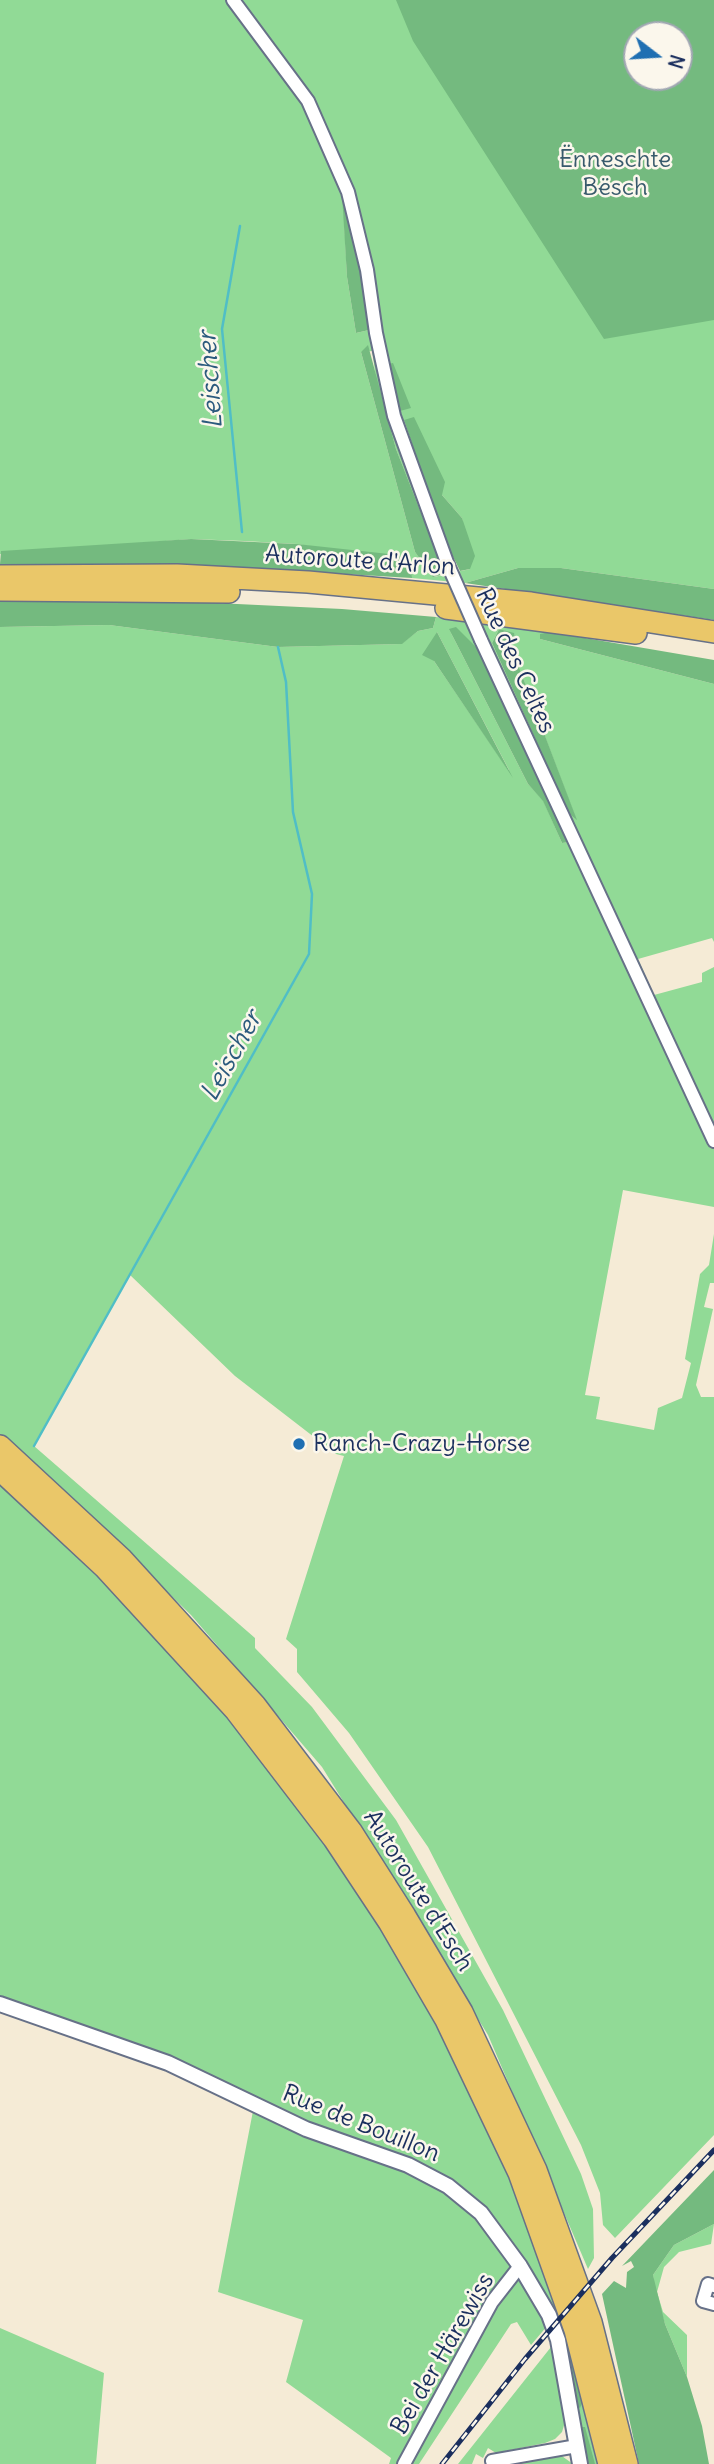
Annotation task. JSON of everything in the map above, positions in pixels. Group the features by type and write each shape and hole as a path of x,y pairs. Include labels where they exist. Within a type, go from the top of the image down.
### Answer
{"highway":[{"name":"Autoroute d'Arlon","path":"0,576 177,575 417,590 531,603 714,632"},
{"name":"Autoroute d'Arlon","path":"0,590 178,590 310,596 516,616 714,646"},
{"name":"Autoroute d'Esch","path":"0,1446 122,1559 255,1705 351,1831 427,1951 504,2096 537,2169 591,2322 627,2464"},
{"name":"Autoroute d'Esch","path":"0,1470 104,1567 236,1711 334,1839 388,1922 446,2020 519,2173 575,2330 609,2464"}],"street":[{"name":"Rue des Celtes","path":"233,0 308,101 348,192 367,270 376,333 394,416 448,565 714,1141"},
{"name":"Rue de Bouillon","path":"0,2004 135,2049 306,2129 430,2174 481,2213 520,2266 549,2315 558,2340 580,2464"},
{"name":"Bei der Härewiss","path":"404,2464 492,2301 520,2266"},
{"path":"714,2286 708,2284 703,2301 714,2304"},
{"path":"492,2461 577,2446"}],"green space":[{"path":"0,0 714,0 714,589 561,568 518,568 465,583 412,578 411,563 297,544 191,539 0,554","holes":["343,198 369,330 356,333 347,277","372,351 376,378 396,449 442,568 455,562 443,536 404,420 442,495 462,518 470,569 434,577 415,552 361,352"]},
{"name":"Ënneschte Bësch","path":"396,0 714,0 714,320 604,339 413,41"},
{"path":"342,194 358,252 369,330 356,333 347,277"},
{"path":"368,345 396,449 445,574 433,577 415,552 361,352"},
{"path":"393,363 411,408 400,411 388,364"},
{"path":"414,417 445,482 442,495 462,518 475,556 470,569 460,571 443,536 404,420"},
{"path":"191,539 297,544 398,555 411,563 412,578 177,564 0,564 1,551"},
{"path":"518,568 561,568 714,589 714,620 465,583"},
{"path":"132,599 342,609 436,617 433,628 418,631 402,644 278,647 109,625 0,627 0,602"},
{"path":"436,617 550,632 540,639 714,684 714,942 712,938 638,959 654,995 702,982 702,973 714,967 714,1207 623,1190 585,1395 600,1397 596,1419 654,1430 658,1408 682,1398 691,1363 685,1359 700,1274 709,1265 714,1234 714,1283 710,1283 704,1307 713,1309 696,1385 701,1397 714,1397 714,2135 615,2238 603,2225 600,2193 581,2145 428,1847 349,1733 297,1672 297,1649 286,1639 344,1456 336,1454 235,1376 130,1275 34,1446 255,1638 255,1648 312,1707 396,1820 503,2010 581,2174 593,2209 594,2258 588,2269 488,2035 322,1767 191,1615 30,1459 0,1435 0,627 109,625 278,647 401,644 418,631 433,628","holes":["449,629 569,842 562,843 543,800 528,784","499,629 514,634 515,637 509,641 576,819 569,814 492,643","437,632 509,770 509,771 434,661"]},
{"path":"456,627 478,649 570,842 562,843 543,801 528,784 449,629"},
{"path":"499,629 514,633 515,637 509,641 577,820 569,814 492,643"},
{"path":"437,632 513,778 434,661 422,655"},
{"path":"550,632 714,660 714,684 540,639 540,634"},
{"path":"0,1484 123,1601 228,1716 312,1823 381,1926 437,2023 484,2118 526,2215 559,2312 531,2345 517,2322 511,2324 419,2464 389,2464 391,2458 286,2382 303,2320 218,2292 253,2111 166,2068 0,2012"},
{"path":"714,2170 714,2224 674,2245 653,2275 665,2324 687,2377 702,2426 709,2464 639,2464 602,2294 614,2281 626,2288 627,2272 634,2267 631,2261 622,2266"},
{"path":"714,2224 711,2244 679,2252 664,2267 657,2292 663,2312 687,2335 687,2377 665,2324 655,2293 653,2275 674,2245"},
{"path":"0,2328 104,2373 96,2464 0,2464"},
{"path":"566,2330 600,2464 586,2464 562,2335"},
{"path":"567,2343 582,2403 580,2408 577,2406"},
{"path":"551,2347 565,2422 562,2432 545,2443 496,2453 488,2448 483,2458 476,2454 472,2464 458,2464"},
{"path":"582,2427 585,2427 595,2464 588,2464"},
{"path":"559,2454 573,2464 510,2464"}],"waterway":[{"name":"Leischer","path":"240,226 222,329 242,532"},
{"name":"Leischer","path":"34,1446 309,954 312,894 293,812 286,682 278,647"}],"railway":[{"path":"442,2464 525,2359 612,2258 714,2150"}],"place":[{"name":"Ranch-Crazy-Horse","path":"299,1444"}]}
